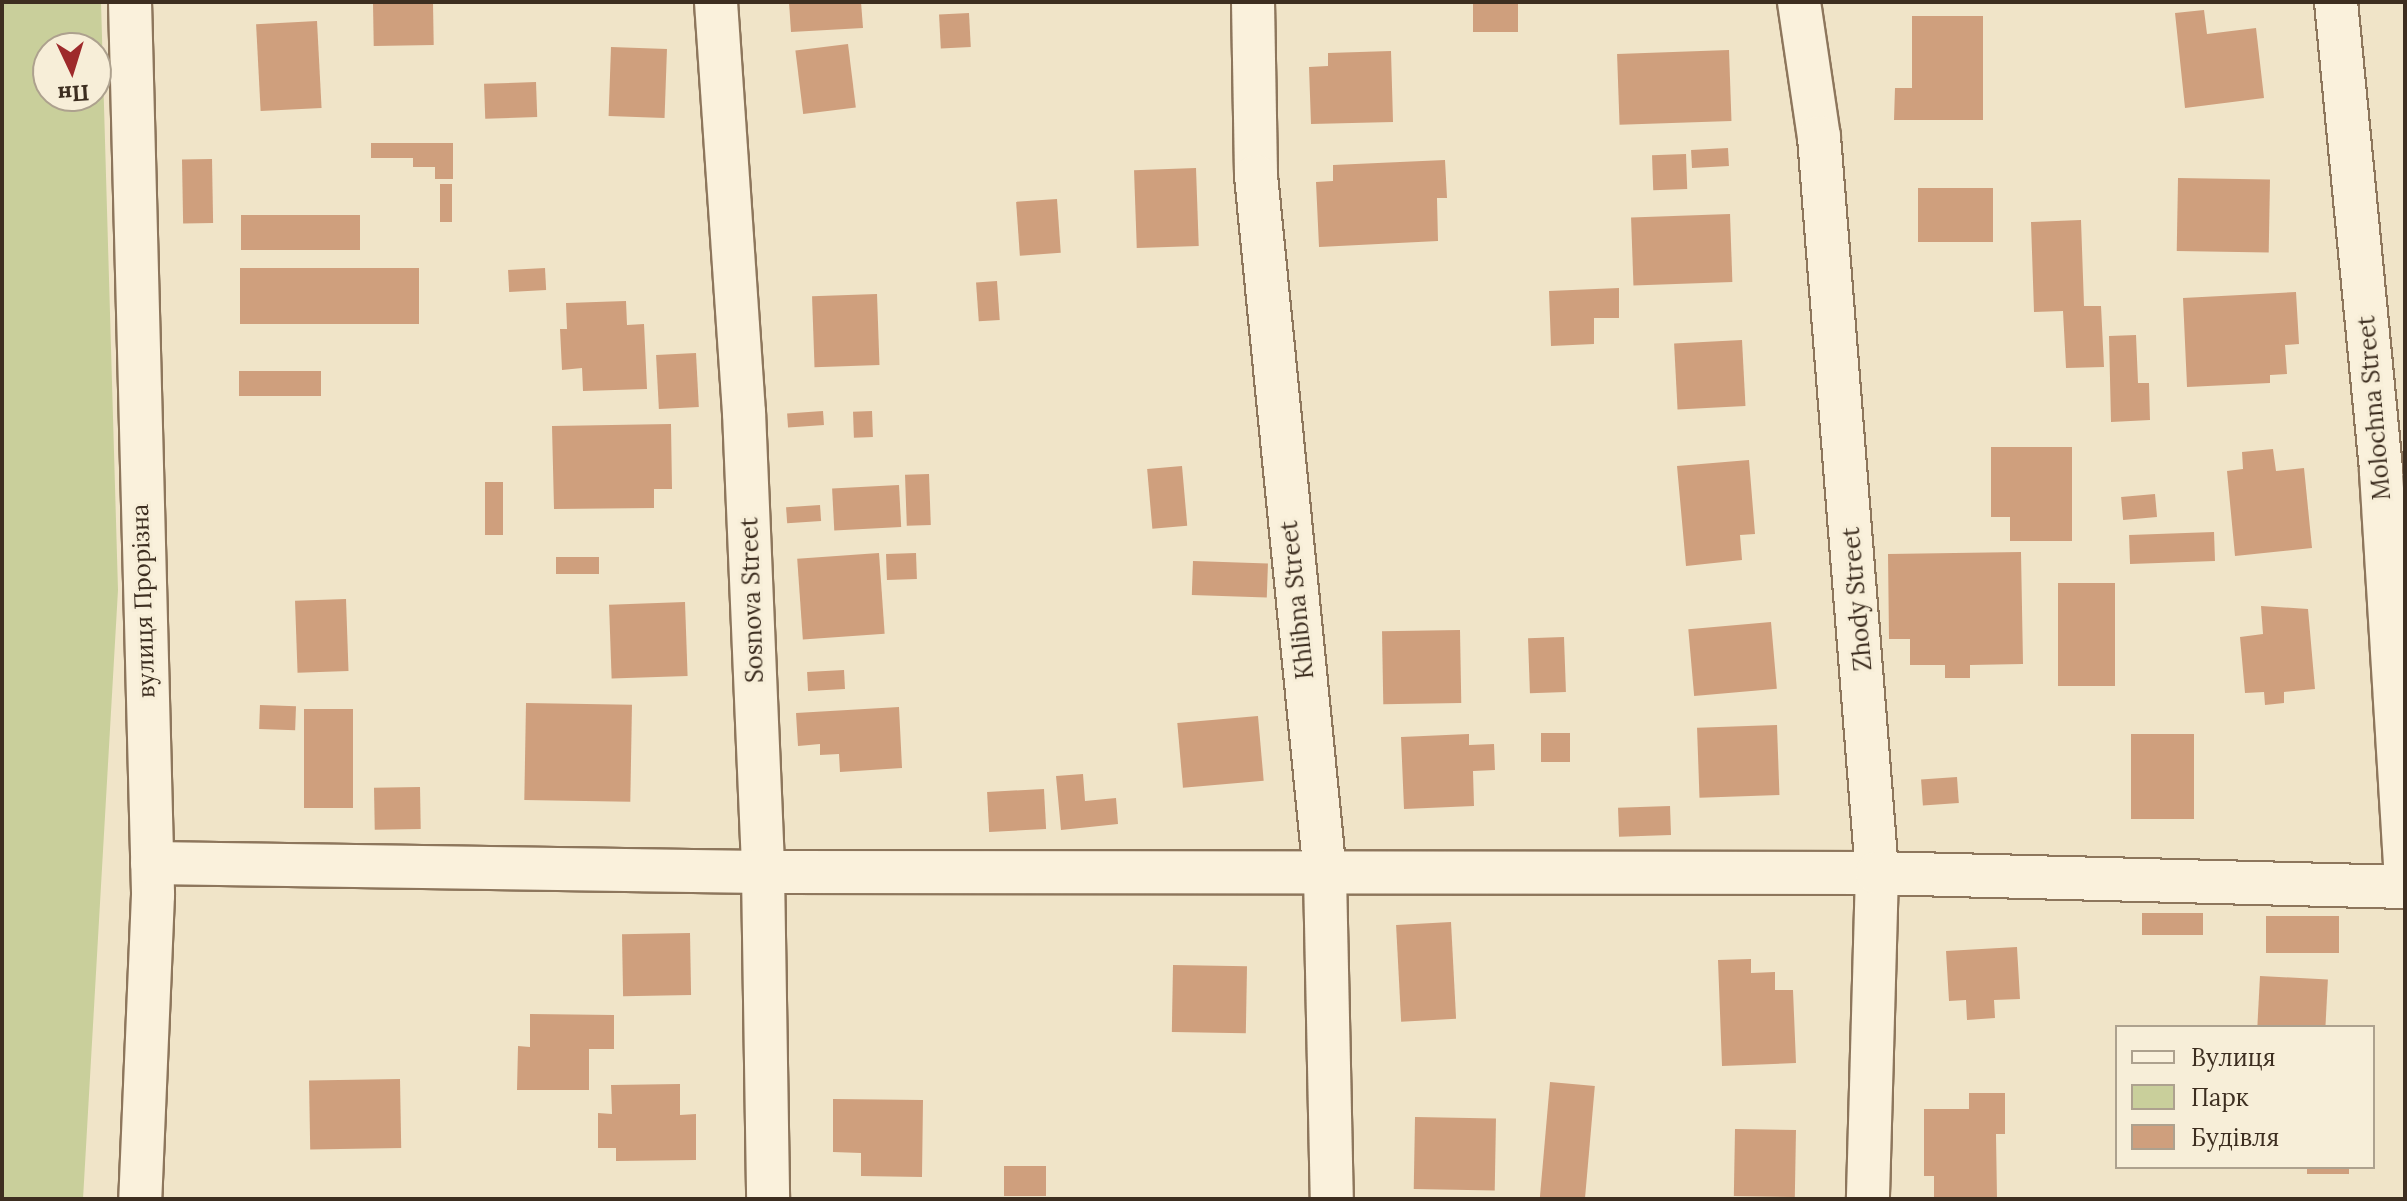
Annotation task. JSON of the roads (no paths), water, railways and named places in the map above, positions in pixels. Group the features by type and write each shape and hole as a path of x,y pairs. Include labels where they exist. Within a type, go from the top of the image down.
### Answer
{"street":[{"name":"вулиця Прорізна","path":"130,2 152,863 140,1199"},
{"name":"Sosnova Street","path":"716,2 744,412 763,872 768,1199"},
{"name":"Khlibna Street","path":"1253,2 1256,176 1325,875 1332,1199"},
{"name":"Zhody Street","path":"1799,2 1819,137 1877,873 1868,1199"},
{"name":"Molochna Street","path":"2336,2 2381,472 2405,863"},
{"path":"152,863 763,872 1325,875 1877,873 2405,887"}]}
